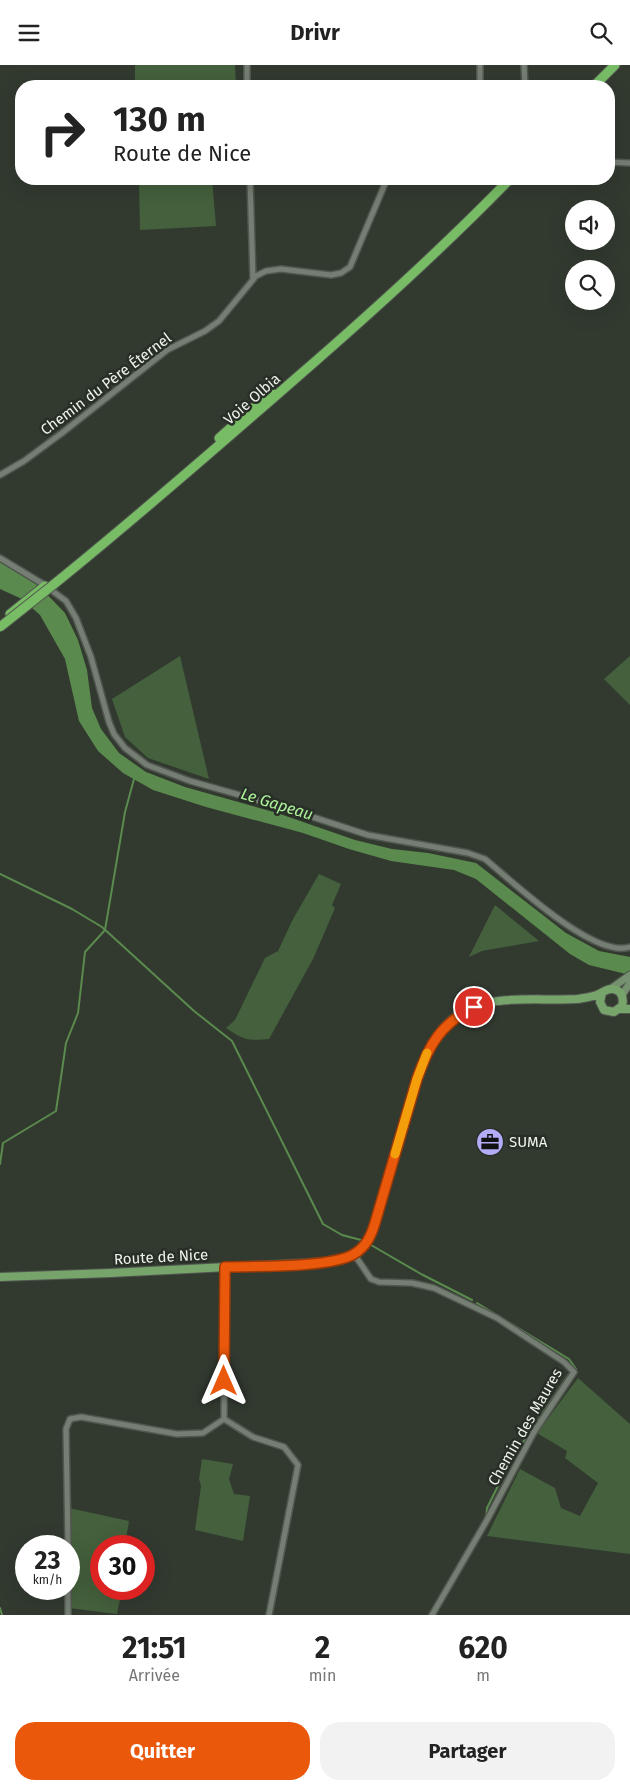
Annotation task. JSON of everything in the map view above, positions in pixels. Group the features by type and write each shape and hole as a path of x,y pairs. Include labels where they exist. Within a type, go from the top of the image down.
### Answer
{"highway":[{"path":"600,80 615,65"},
{"path":"608,80 622,65"},
{"name":"Voie Olbia","path":"0,627 372,306 417,265 497,185"},
{"name":"Voie Olbia","path":"0,622 52,583 209,454 368,316 450,240 504,185"}],"main road":[{"path":"354,1254 367,1243 372,1233 421,1067 431,1045 446,1025 464,1012 484,1003 520,999 578,999 602,993 629,979"},
{"path":"620,1009 625,999 629,979"},
{"path":"612,988 618,990 625,999"},
{"path":"601,1005 602,993"},
{"path":"578,999 601,1005 607,1011 614,1012 620,1009 630,1009"},
{"name":"Route de Nice","path":"0,1277 326,1262 354,1254"}],"street":[{"path":"246,65 247,80"},
{"path":"524,65 525,80"},
{"path":"480,66 480,80"},
{"path":"615,162 630,163"},
{"path":"250,185 253,279"},
{"name":"Chemin du Père Éternel","path":"0,475 24,461 62,433 167,349 205,331 220,321 253,279 266,271 280,269 331,275 341,273 350,267 384,185"},
{"path":"0,558 43,584 66,601 76,617 88,649 114,734 125,748 147,765 190,781 282,807 368,835 468,853 485,859 568,927 609,948 624,949 630,947"},
{"name":"Chemin des Maures","path":"354,1254 371,1279 379,1282 412,1283 434,1288 497,1318 564,1362 574,1372 534,1432 487,1520 432,1615"},
{"path":"224,1419 225,1267"},
{"path":"68,1535 66,1429 70,1419 81,1417 177,1434 204,1433 224,1419"},
{"path":"224,1419 253,1437 284,1447 298,1465 269,1615"},
{"path":"68,1600 68,1615"}],"shaded area":[{"path":"135,65 235,65 236,80 135,80"},
{"path":"139,185 213,185 216,226 140,230"},
{"path":"0,562 39,586 65,613 78,640 87,670 92,708 101,729 119,753 146,772 185,787 277,813 355,840 392,849 428,853 476,863 566,933 599,951 630,957 630,975 589,965 570,954 476,879 454,870 391,861 349,849 303,833 206,807 153,790 123,773 98,751 79,721 65,659 40,615 22,599 0,589"},
{"path":"180,656 209,779 148,758 125,737 112,699"},
{"path":"630,656 630,705 604,679"},
{"path":"319,874 341,884 332,905 335,908 313,959 269,1039 251,1040 237,1035 226,1028 235,1020 265,958 278,951 292,921"},
{"path":"495,905 539,941 482,951 469,957"},
{"path":"578,1378 630,1424 630,1554 487,1536 520,1469 555,1488 561,1508 580,1516 598,1483 565,1458 567,1451 537,1433"},
{"path":"202,1459 233,1464 229,1479 234,1494 250,1496 243,1541 195,1530 201,1486 199,1479"},
{"path":"69,1508 129,1521 127,1535 90,1535 90,1600 120,1600 117,1614 69,1608 69,1600 80,1600 80,1535 69,1535"}],"waterway":[{"path":"0,1164 3,1143 56,1111 66,1043 78,1013 85,952 105,930 125,812 134,779"},
{"path":"0,874 72,909 102,927 194,1011 232,1041 323,1224 342,1235 361,1240"},
{"path":"371,1245 421,1274 472,1300"},
{"path":"477,1303 569,1359 576,1369"},
{"path":"486,1518 487,1508 511,1460 569,1374"},
{"path":"442,1594 469,1546"},
{"path":"0,1608 2,1615"},
{"path":"429,1615 433,1609"}],"slow traffic":[{"path":"395,1154 417,1079 427,1053"}],"place":[{"name":"SUMA","path":"490,1142"}],"route":[{"path":"224,1381 225,1267 335,1261 354,1254 367,1243 372,1233 425,1056 446,1025 474,1007"}],"water label":[{"name":"Le Gapeau","path":"277,804"}]}
